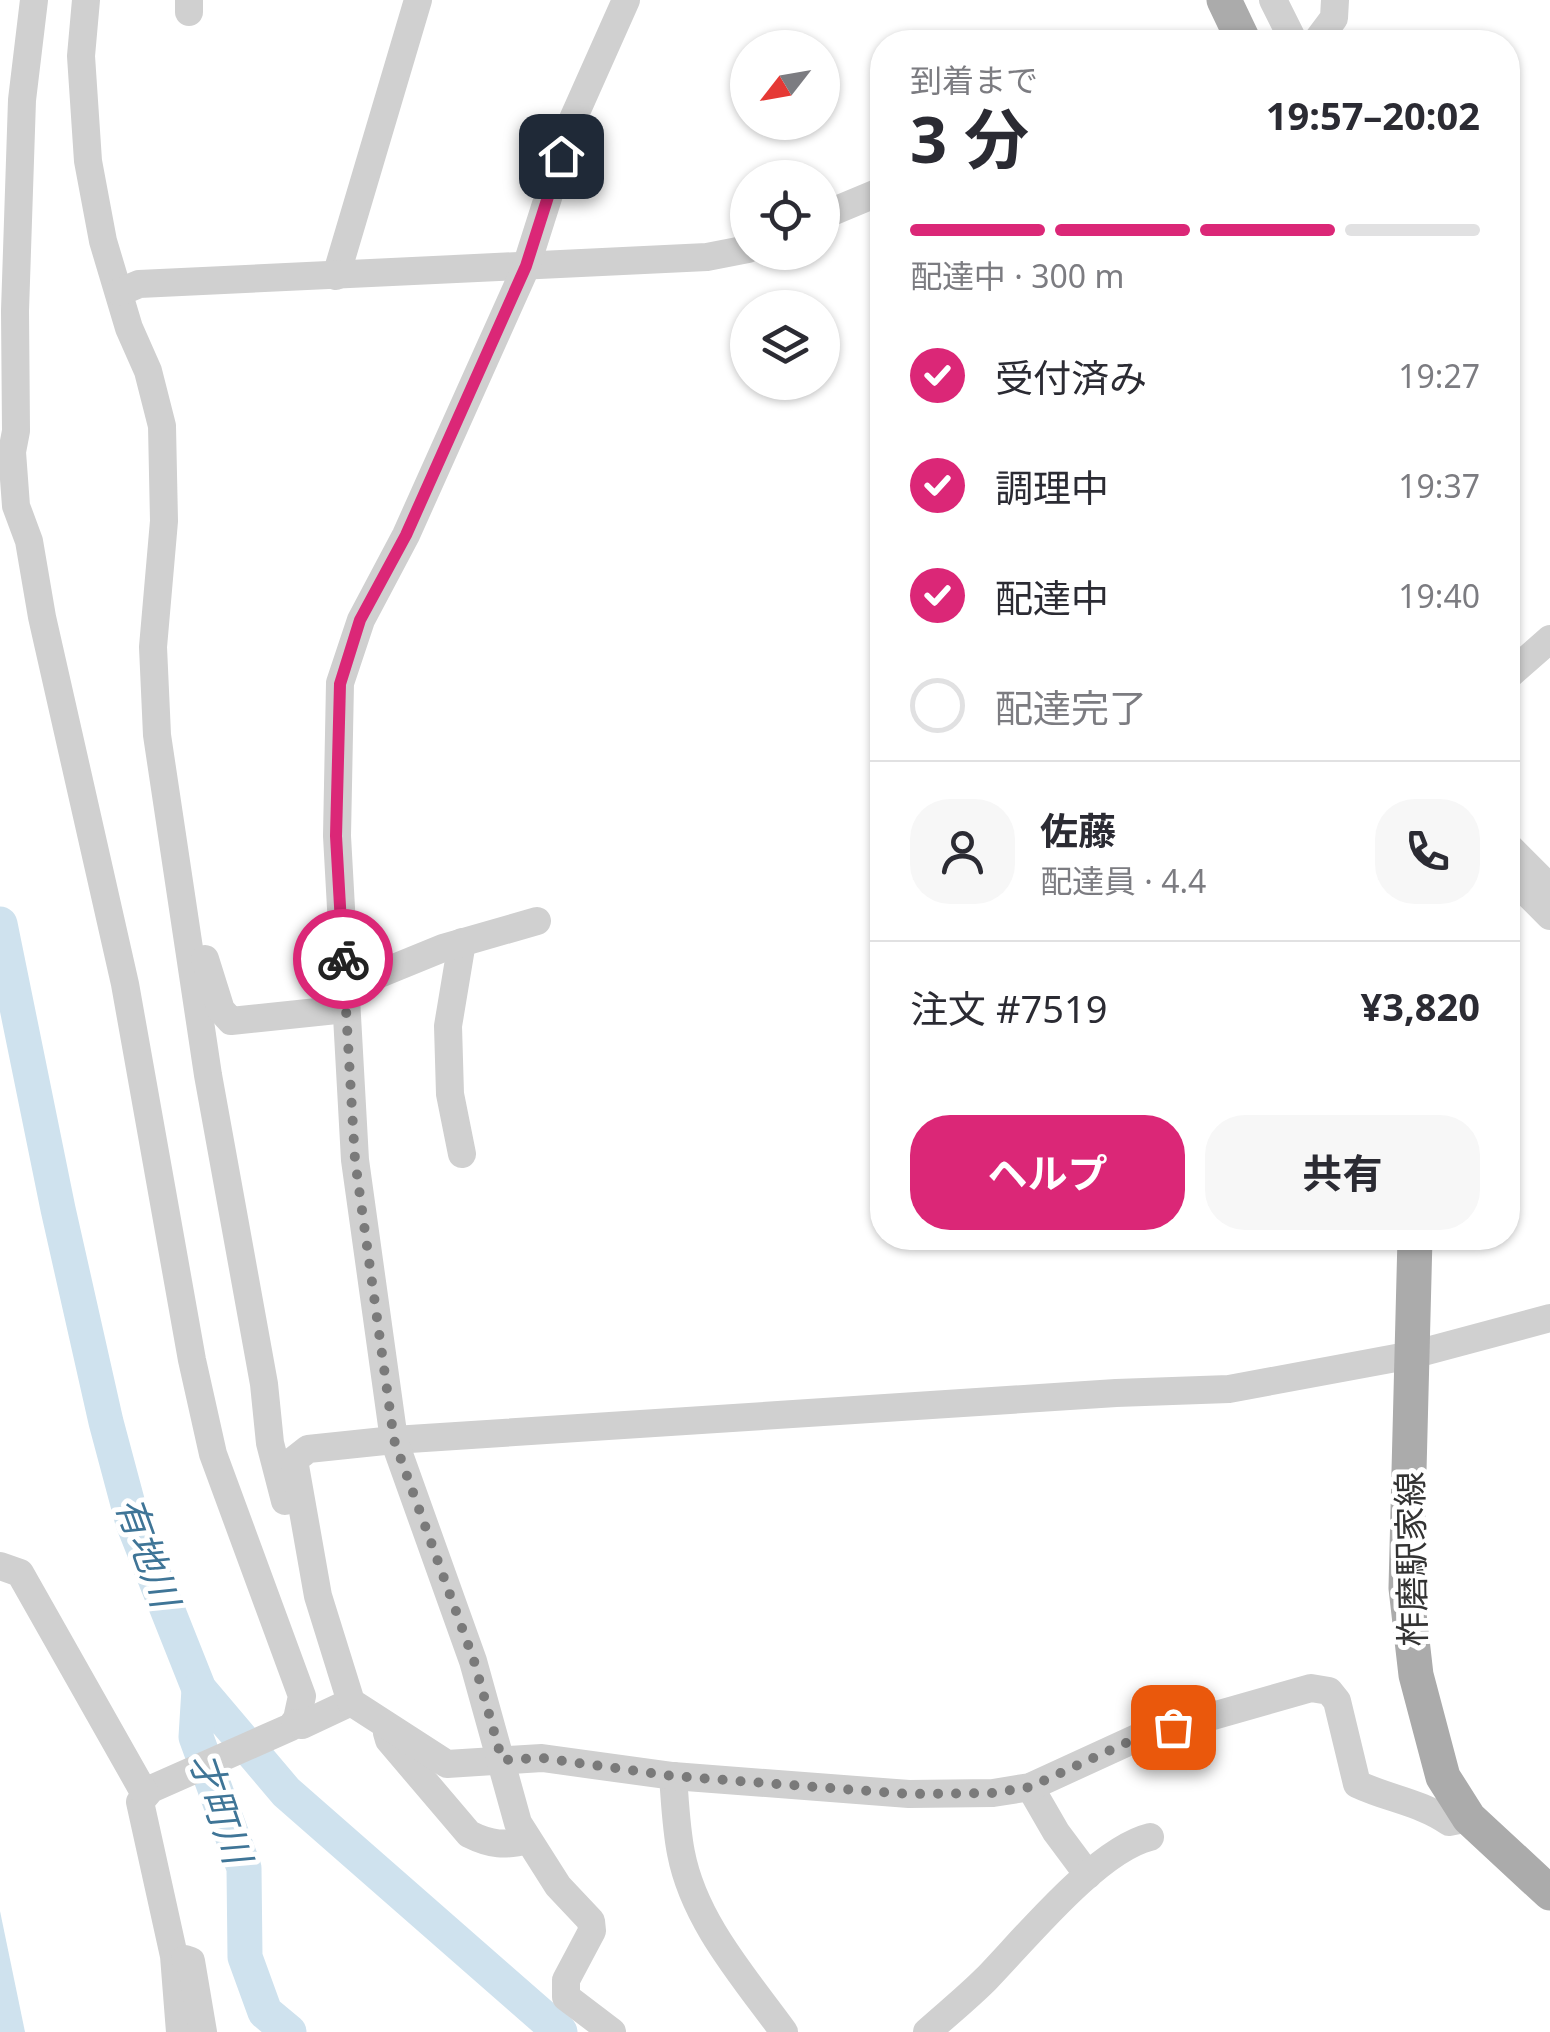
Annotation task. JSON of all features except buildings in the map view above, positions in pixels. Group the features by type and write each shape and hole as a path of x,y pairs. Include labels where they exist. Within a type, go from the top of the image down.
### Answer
{"main road":[{"path":"1224,0 1238,30"},
{"name":"柞磨駅家線","path":"1415,1250 1406,1588 1416,1675 1442,1777 1469,1818 1550,1893"}],"street":[{"path":"34,0 22,119 16,432 12,452 16,506 29,540 42,618 125,984 192,1360 213,1454 302,1696 293,1725"},
{"path":"86,0 80,56 88,162 104,242 129,328 154,388 162,426 164,521 154,646 157,735 208,1075 264,1384 270,1443 303,1573 318,1596"},
{"path":"336,276 418,0"},
{"path":"612,2032 566,1997 566,1980 592,1931 590,1921 558,1886 518,1823 474,1661 394,1440 355,1160 336,836 340,684 360,620 406,535 526,266 573,119 626,0"},
{"path":"1274,0 1288,30"},
{"path":"1325,30 1334,18 1335,0"},
{"path":"840,208 870,196"},
{"path":"120,292 139,284 707,257 730,253"},
{"path":"1520,665 1550,639"},
{"path":"1520,858 1550,888"},
{"path":"1520,886 1550,916"},
{"path":"185,919 195,926 221,1010 230,1021 345,998 462,942 537,921"},
{"path":"462,942 448,1026 450,1094 462,1154"},
{"path":"1469,1818 1449,1822 1428,1807 1384,1796 1357,1784 1337,1701 1329,1691 1312,1688 1139,1737 1030,1787 993,1793 908,1794 673,1776 542,1758 446,1764 351,1702 318,1596 294,1460 308,1449 394,1440 1229,1389 1412,1355 1550,1318"},
{"path":"0,1566 20,1573 145,1795 174,1956 180,2032"},
{"path":"145,1795 351,1702"},
{"path":"384,1723 389,1740 469,1834 506,1846 528,1840"},
{"path":"673,1776 681,1854 696,1899 722,1948 784,2032"},
{"path":"1030,1787 1056,1832 1088,1875"},
{"path":"927,2032 980,1985 1088,1875 1133,1841 1150,1836"},
{"path":"174,1956 191,1960 203,2032"}],"water":[{"path":"0,1911 25,2032 0,2032"}],"waterway":[{"name":"有地川","path":"0,924 106,1422 133,1523 199,1689 286,1792 560,2032"},
{"name":"才町川","path":"199,1689 196,1737 244,1868 245,1957 265,2012 289,2032"}],"way so far":[{"path":"343,959 355,1160 394,1440 474,1661 502,1760 542,1758 673,1776 908,1794 993,1793 1030,1787 1139,1737 1173,1727"}],"route":[{"path":"343,959 336,836 340,684 360,620 406,535 526,266 561,156"}]}
